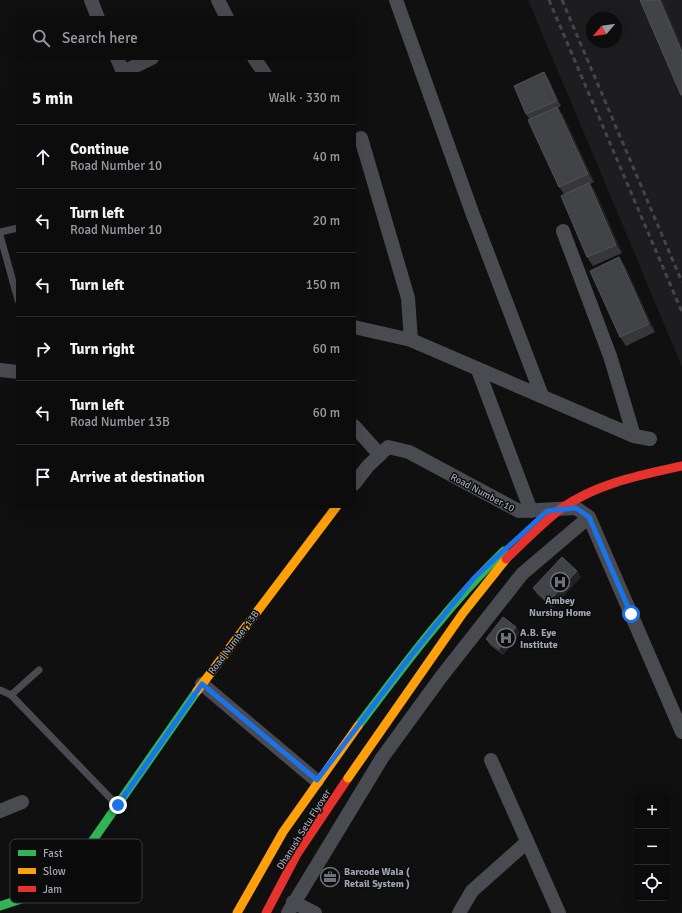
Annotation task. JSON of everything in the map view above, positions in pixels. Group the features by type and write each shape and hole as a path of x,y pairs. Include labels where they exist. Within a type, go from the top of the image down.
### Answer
{"street":[{"path":"91,0 97,16"},
{"path":"218,0 226,16"},
{"path":"396,0 473,215 542,396"},
{"path":"118,60 123,72 148,60"},
{"path":"255,60 264,72"},
{"path":"360,138 408,298 411,340"},
{"path":"563,231 610,356 634,436"},
{"path":"356,327 411,340 634,436 650,439"},
{"path":"0,370 16,372"},
{"path":"478,370 531,511"},
{"path":"356,428 380,456 368,466 356,481"},
{"name":"Road Number 10","path":"380,456 388,447 409,452 519,511 547,511 576,508 589,517"},
{"name":"Dhanush Setu Flyover","path":"266,913 297,854 348,778 463,613 500,565 530,536 563,508 601,488 628,477 682,466"},
{"name":"Road Number 13B","path":"94,839 202,684 335,508"},
{"path":"237,913 250,885 307,794 410,657 474,578 547,511"},
{"path":"315,913 290,908 382,758 441,677 522,574 589,517 682,732"},
{"path":"202,684 317,780"},
{"path":"490,760 560,913"},
{"path":"0,811 22,802"},
{"path":"459,913 472,891 527,842"},
{"name":"Road Number 13B","path":"0,906 10,903"}],"lane":[{"path":"16,229 0,234 16,293"},
{"path":"11,695 39,670"},
{"path":"0,690 11,695 118,805"}],"shaded area":[{"path":"528,0 682,0 682,367"}],"building":[{"path":"640,0 660,0 682,52 682,95 681,95"},
{"path":"544,72 557,101 526,114 514,86"},
{"path":"557,107 588,174 559,187 528,120"},
{"path":"589,183 616,245 587,257 561,196"},
{"path":"619,257 649,324 620,337 590,271"},
{"path":"562,557 577,571 548,602 533,588"},
{"path":"503,617 516,627 499,649 486,639"}],"railway":[{"path":"549,0 682,312"},
{"path":"562,0 682,282"}],"traffic: fast":[{"path":"358,726 410,658 464,592 504,551"},
{"path":"94,839 197,691"},
{"path":"0,906 10,903"}],"traffic: slow":[{"path":"197,691 335,508"},
{"path":"348,778 463,613 506,559"},
{"path":"237,913 283,832 358,726"}],"traffic: jam":[{"path":"506,559 547,520 576,499 620,481 682,466"},
{"path":"266,913 297,854 348,778"}],"place":[{"name":"Ambey Nursing Home","path":"560,582"},
{"name":"A.B. Eye Institute","path":"506,638"},
{"name":"Barcode Wala ( Retail System )","path":"330,877"}],"route":[{"path":"118,805 202,684 317,780 410,657 474,578 547,511 576,508 589,517 631,614"}]}
